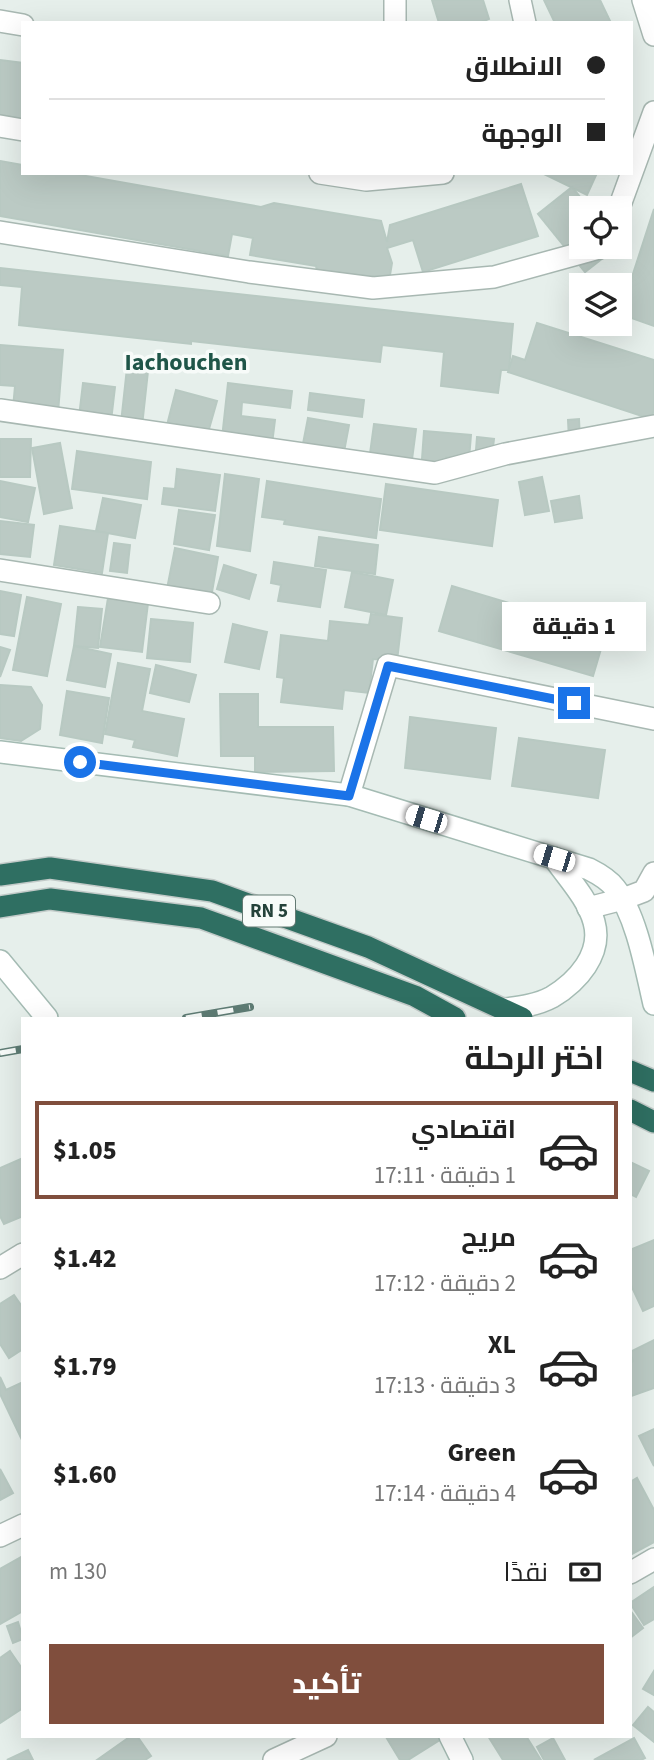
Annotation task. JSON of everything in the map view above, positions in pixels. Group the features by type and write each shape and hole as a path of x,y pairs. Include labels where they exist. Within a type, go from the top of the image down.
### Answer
{"highway":[{"name":"RN 5","path":"0,876 50,868 212,891 368,947 513,1014"},
{"name":"RN 5","path":"0,907 50,899 201,918 415,996 453,1017"},
{"path":"632,1072 654,1081"},
{"path":"632,1111 654,1122"}],"street":[{"path":"395,0 395,21"},
{"path":"520,0 524,21"},
{"path":"643,0 654,35"},
{"path":"0,21 21,25"},
{"path":"633,169 654,111"},
{"path":"0,127 21,130"},
{"path":"333,175 366,180 421,175"},
{"path":"623,196 631,175"},
{"path":"0,232 249,272 373,288 494,277 569,256"},
{"path":"0,410 435,473 505,454 654,426"},
{"path":"0,570 209,603"},
{"path":"349,796 388,666 654,719"},
{"path":"0,752 349,796 589,869 614,886 623,900 642,950 654,1004"},
{"path":"513,1014 551,997 571,983 592,956 597,935 588,908 554,858"},
{"path":"588,908 623,900 644,891 654,873"},
{"path":"0,961 46,1017"},
{"path":"0,1268 21,1255"},
{"path":"0,1536 21,1526"},
{"path":"632,1572 654,1559"},
{"path":"274,1760 322,1738"},
{"path":"451,1738 462,1760"}],"building":[{"path":"432,0 483,0 489,19 484,21 438,21"},
{"path":"544,0 600,0 610,21 554,21"},
{"path":"0,60 21,63 21,119 0,115"},
{"path":"0,161 21,165 21,175 80,175 261,207 274,203 381,221 387,242 390,225 521,184 538,236 423,272 413,240 387,248 392,263 388,287 318,275 316,266 250,255 253,238 232,234 228,256 0,216"},
{"path":"546,175 596,175 587,195"},
{"path":"572,187 579,196 569,196 569,252 538,214"},
{"path":"654,209 654,326 632,318 632,277"},
{"path":"574,259 602,259 585,272"},
{"path":"0,268 513,324 509,370 501,370 498,393 441,386 444,352 382,345 380,362 19,325 22,287 0,285"},
{"path":"537,323 569,333 569,336 578,336 654,360 654,410 651,419 508,372 513,356 525,360"},
{"path":"0,345 63,350 58,413 13,408 15,386 0,385"},
{"path":"127,368 148,371 142,426 121,423"},
{"path":"83,383 115,387 111,421 79,417"},
{"path":"228,383 292,391 290,408 242,402 241,416 275,420 272,444 222,438"},
{"path":"176,390 217,401 207,436 167,425"},
{"path":"310,393 364,400 362,417 308,410"},
{"path":"308,418 349,425 343,457 302,449"},
{"path":"579,419 580,440 569,440 568,420"},
{"path":"374,424 416,429 411,467 369,461"},
{"path":"424,431 471,435 469,459 446,457 445,474 421,473"},
{"path":"477,437 494,439 491,464 475,463"},
{"path":"0,439 31,439 30,477 0,477"},
{"path":"60,443 72,508 44,514 32,448"},
{"path":"77,451 151,462 147,499 72,489"},
{"path":"177,469 220,475 215,511 162,504 164,488 175,489"},
{"path":"225,474 259,479 250,551 217,546"},
{"path":"542,477 549,511 525,515 519,482"},
{"path":"0,481 35,488 28,522 0,517"},
{"path":"267,481 381,499 376,538 284,524 285,520 262,517"},
{"path":"386,484 498,500 492,546 380,530"},
{"path":"579,496 582,518 555,522 551,501"},
{"path":"103,498 141,505 135,538 96,531"},
{"path":"179,510 215,515 209,550 174,544"},
{"path":"0,521 34,525 30,557 0,554"},
{"path":"60,526 108,533 102,573 54,565"},
{"path":"319,537 378,545 375,574 315,566"},
{"path":"114,543 130,545 127,573 110,571"},
{"path":"175,548 218,557 211,598 167,589"},
{"path":"274,562 326,570 320,607 278,601 281,585 271,583"},
{"path":"224,565 256,575 249,599 217,589"},
{"path":"352,572 393,580 386,615 345,607"},
{"path":"452,586 606,632 593,676 439,631"},
{"path":"0,591 21,595 14,636 0,634"},
{"path":"27,597 61,604 47,676 13,670"},
{"path":"108,598 148,603 142,652 100,647"},
{"path":"78,607 102,609 98,648 74,646"},
{"path":"371,614 402,618 397,661 373,659 369,693 344,690 342,709 281,702 284,678 277,677 281,635 328,641 330,621 369,625"},
{"path":"151,619 193,623 190,662 147,658"},
{"path":"233,624 267,632 259,669 225,662"},
{"path":"74,646 111,654 105,687 67,680"},
{"path":"0,647 10,650 0,677"},
{"path":"118,663 150,669 142,711 184,719 177,756 133,747 135,740 105,734"},
{"path":"156,665 196,675 189,702 150,693"},
{"path":"0,685 31,687 42,705 40,729 21,741 0,738"},
{"path":"67,691 109,698 102,743 60,735"},
{"path":"220,694 258,694 258,727 333,727 334,771 255,772 255,756 221,756"},
{"path":"410,717 496,728 490,779 405,768"},
{"path":"519,738 605,750 598,798 512,786"},
{"path":"21,1159 21,1217 4,1224 0,1216 0,1168"},
{"path":"632,1163 649,1171 636,1197 632,1195"},
{"path":"654,1240 654,1306 643,1311 632,1287 632,1249"},
{"path":"14,1295 21,1305 21,1350 9,1358 0,1344 0,1304"},
{"path":"654,1340 654,1388 632,1396 633,1361 632,1351"},
{"path":"0,1377 6,1390 21,1383 21,1438 0,1394"},
{"path":"654,1429 654,1466 639,1436"},
{"path":"0,1469 13,1493 0,1500"},
{"path":"637,1478 654,1510 654,1542 632,1554 632,1481"},
{"path":"21,1557 21,1612 0,1624 0,1569"},
{"path":"654,1587 654,1619 644,1625 632,1602"},
{"path":"632,1613 643,1628 632,1636"},
{"path":"18,1622 21,1640 13,1643 7,1626"},
{"path":"10,1651 21,1667 21,1709 0,1723 0,1658"},
{"path":"654,1671 654,1695 643,1689"},
{"path":"648,1707 654,1712 654,1742 633,1725"},
{"path":"128,1738 138,1738 151,1756 145,1760 97,1760"},
{"path":"387,1738 439,1738 440,1740 408,1760 400,1760"},
{"path":"489,1738 527,1738 541,1760 503,1760"},
{"path":"553,1738 565,1760 544,1760 537,1747"},
{"path":"634,1738 645,1758 594,1760"},
{"path":"28,1750 33,1760 7,1760"}],"railway":[{"path":"192,1017 250,1007"},
{"path":"0,1053 21,1049"}],"district":[{"name":"Iachouchen","path":"186,362"}],"route":[{"path":"80,762 349,796 388,666 574,703"}]}
